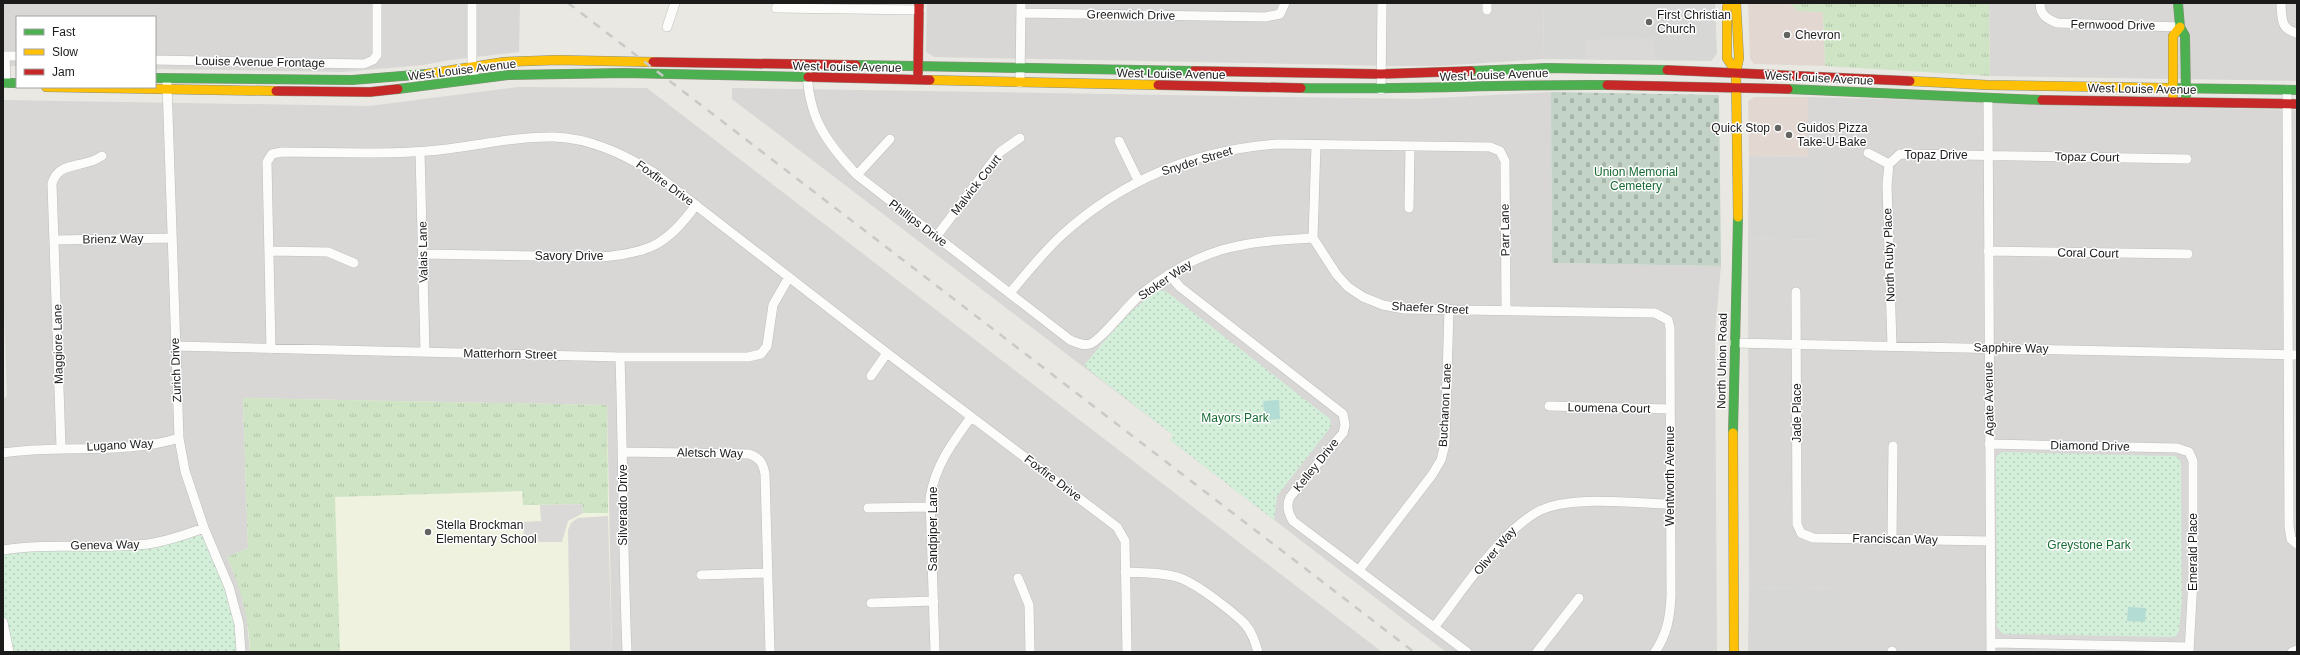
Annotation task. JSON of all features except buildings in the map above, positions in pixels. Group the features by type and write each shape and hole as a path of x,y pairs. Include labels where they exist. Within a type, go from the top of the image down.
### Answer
{"main road":[{"name":"North Union Road","path":"1730,3 1727,7 1728,58 1736,72"},
{"name":"North Union Road","path":"1734,652 1734,343 1738,228 1736,72 1739,58 1736,3"},
{"path":"2178,3 2180,27 2185,36 2186,101"},
{"path":"918,81 919,7"},
{"path":"2173,101 2174,36 2180,27"},
{"name":"West Louise Avenue","path":"156,78 352,80 418,75 472,66 557,60 1381,74 1546,68 1736,72 1987,85 2186,90 2297,90"},
{"name":"West Louise Avenue","path":"86,88 370,92 426,87 475,78 539,73 624,73 918,81 1381,90 1460,88 1528,84 1736,86 1988,99 2186,101 2297,104"},
{"path":"4,83 16,83"}],"street":[{"name":"Louise Avenue Frontage","path":"156,60 364,64 372,60 377,55 377,3"},
{"path":"472,3 472,66 475,78"},
{"path":"667,27 675,3"},
{"path":"1020,83 1021,3"},
{"name":"Greenwich Drive","path":"1021,13 1276,16 1282,11 1285,3"},
{"path":"1381,90 1382,3"},
{"name":"Fernwood Drive","path":"2040,3 2041,12 2047,19 2064,24 2180,27"},
{"path":"2281,3 2283,25 2289,31 2297,33"},
{"path":"776,8 919,7"},
{"path":"4,83 4,56 16,56"},
{"path":"200,60 200,78"},
{"name":"Phillips Drive","path":"807,65 809,99 821,130 832,149 857,175 1070,340 1080,344"},
{"name":"Zurich Drive","path":"167,78 178,438 185,471 204,528 229,587 239,624 240,652"},
{"path":"2287,90 2287,160 2292,258 2294,450 2289,526 2291,539 2297,544"},
{"name":"Agate Avenue","path":"1988,99 1988,348 1991,648"},
{"name":"Foxfire Drive","path":"269,251 267,162 272,154 282,152 420,152 540,137 571,139 600,146 631,158 653,172 887,353 1117,527 1125,541 1127,652"},
{"name":"Malvick Court","path":"936,237 1000,152 1020,138"},
{"path":"857,175 890,139"},
{"path":"1119,141 1138,180"},
{"path":"1313,238 1316,145"},
{"name":"Snyder Street","path":"1010,293 1062,234 1095,207 1138,180 1212,154 1250,146 1316,145 1490,147 1500,151"},
{"path":"1409,208 1410,146"},
{"name":"Parr Lane","path":"1500,151 1505,161 1506,310"},
{"name":"Valais Lane","path":"420,152 425,352"},
{"path":"1868,154 1889,164"},
{"name":"Topaz Drive","path":"1889,164 1900,154 1987,155"},
{"name":"Topaz Court","path":"1987,155 2187,159"},
{"name":"Maggiore Lane","path":"61,447 56,240 52,184 57,173 67,167 86,163 102,156"},
{"path":"2287,160 2297,160"},
{"name":"North Ruby Place","path":"1889,164 1887,185 1892,346"},
{"name":"Savory Drive","path":"423,254 601,257 625,255 644,251 658,245 682,224 696,206"},
{"name":"Brienz Way","path":"56,240 171,238"},
{"name":"Stoker Way","path":"1080,344 1089,344 1100,338 1118,315 1137,298 1169,274 1202,256 1238,245 1313,238"},
{"name":"Shaefer Street","path":"1313,238 1337,275 1348,287 1363,297 1383,305 1404,308 1449,310 1646,313"},
{"path":"271,349 269,251 328,252 354,264"},
{"name":"Coral Court","path":"1988,251 2188,254"},
{"name":"Kelley Drive","path":"1169,274 1180,287 1338,408 1343,414 1345,425 1343,433 1290,497 1287,506 1293,521 1435,626 1467,652"},
{"name":"Matterhorn Street","path":"175,346 620,357 748,357 761,354 767,346 773,305 790,277"},
{"name":"Jade Place","path":"1796,292 1797,524 1801,533"},
{"name":"Buchanon Lane","path":"1359,570 1432,475 1441,460 1445,444 1449,310"},
{"name":"Wentworth Avenue","path":"1646,313 1655,313 1668,320 1670,328 1670,620 1666,634 1655,652"},
{"name":"Sapphire Way","path":"1734,343 2292,354"},
{"path":"871,376 887,353"},
{"name":"Silverado Drive","path":"620,357 623,452 622,512 627,652"},
{"name":"Loumena Court","path":"1549,406 1670,409"},
{"name":"Sandpiper Lane","path":"935,652 930,508 933,481 938,467 947,450 971,417"},
{"name":"Lugano Way","path":"3,452 61,447 130,446 178,438"},
{"name":"Diamond Drive","path":"1989,444 2177,448 2189,452"},
{"path":"1892,539 1893,446"},
{"name":"Aletsch Way","path":"623,452 749,454 763,462 766,494 767,573"},
{"name":"Emerald Place","path":"2189,452 2193,461 2193,579 2189,649"},
{"name":"Oliver Way","path":"1435,626 1510,530 1536,512 1549,506 1568,503 1670,504"},
{"path":"868,508 930,508"},
{"name":"Geneva Way","path":"3,550 66,545 147,544 173,539 204,528"},
{"name":"Franciscan Way","path":"1801,533 1813,538 1990,541"},
{"path":"1125,572 1164,574 1180,578 1194,585 1246,625 1253,636 1258,652"},
{"path":"701,575 767,573 770,652"},
{"path":"1018,578 1029,606 1030,652"},
{"path":"1537,652 1578,598"},
{"path":"871,603 934,601"},
{"path":"3,622 8,652"},
{"path":"1991,648 2189,649"},
{"path":"2292,652 2297,650"}],"shaded area":[{"path":"3,3 520,3 519,52 450,60 423,65 343,72 156,69 156,16 16,16 16,66 3,66"},
{"path":"927,3 1543,3 1544,59 1437,66 1397,66 934,57 926,52"},
{"path":"1543,3 1715,3 1717,54 1711,61 1544,59"},
{"name":"Chevron","path":"1748,3 1789,3 1798,11 1823,12 1825,66 1754,64 1750,59"},
{"path":"1989,3 2297,3 2297,81 1990,76"},
{"path":"1653,38 1655,60 1585,59 1586,39"},
{"path":"518,87 647,88 1382,652 3,652 3,398 7,397 3,280 3,100 369,106"},
{"path":"732,88 1418,99 1551,92 1552,263 1721,266 1715,334 1717,652 1446,652 1170,440 1173,435 732,99"},
{"name":"Quick Stop","path":"1754,97 1808,97 1808,157 1749,156 1748,101"},
{"path":"1808,97 2297,110 2297,652 1844,652 1843,589 1749,587 1748,238 1821,240 1821,157 1808,157"},
{"path":"1749,156 1821,157 1821,240 1748,238"},
{"name":"Stella Brockman Elementary School","path":"243,398 607,405 612,652 250,652 246,612 238,583 227,557 248,548"},
{"path":"1279,400 1280,419 1265,420 1263,401"},
{"path":"582,504 583,513 568,521 562,542 538,542 538,538 524,539 523,522 541,521 540,505"},
{"path":"608,516 612,652 570,652 568,530 571,523 578,518"},
{"path":"1749,587 1844,589 1844,652 1748,652"},
{"path":"2128,607 2146,608 2145,622 2127,621"}],"green space":[{"path":"1789,3 1989,3 1990,76 1825,66 1823,12 1798,11"},
{"name":"Union Memorial Cemetery","path":"1551,92 1719,95 1721,266 1552,263"},
{"name":"Mayors Park","path":"1161,290 1167,292 1330,419 1331,426 1329,429 1277,496 1274,520 1170,440 1173,435 1084,366 1109,336 1132,312 1153,294"},
{"path":"243,398 607,405 608,513 583,513 582,504 523,505 522,491 335,497 340,652 250,652 246,615 236,580 227,557 248,548"},
{"name":"Greystone Park","path":"2003,452 2174,456 2179,458 2181,464 2182,601 2179,631 2176,636 2003,634 1997,627 1996,459 1998,454"},
{"path":"204,528 229,587 241,652 9,652 3,622 3,550 147,544"}],"railway":[{"path":"568,3 1414,652"}],"traffic: fast":[{"path":"2178,3 2180,27 2185,36 2186,96"},
{"path":"856,65 1194,71"},
{"path":"1471,71 1547,68 1667,70"},
{"path":"398,89 508,75 624,73 808,77"},
{"path":"156,78 352,80 427,74"},
{"path":"3,83 16,83"},
{"path":"1301,88 1607,85"},
{"path":"2167,88 2297,90"},
{"path":"1788,89 2042,100"},
{"path":"1733,433 1738,217"}],"traffic: slow":[{"path":"1730,3 1727,7 1727,58 1736,72"},
{"path":"1736,3 1739,58 1736,72 1738,217"},
{"path":"2173,95 2173,36 2180,27"},
{"path":"427,74 504,62 557,60 653,62"},
{"path":"930,80 1158,85"},
{"path":"1910,81 1987,85 2167,88"},
{"path":"104,88 276,91"},
{"path":"1733,433 1734,652"}],"traffic: jam":[{"path":"918,73 919,3"},
{"path":"653,62 856,65"},
{"path":"1667,70 1910,81"},
{"path":"1194,71 1381,74 1471,71"},
{"path":"808,77 930,80"},
{"path":"1158,85 1301,88"},
{"path":"1607,85 1788,89"},
{"path":"276,91 370,92 398,89"},
{"path":"2042,100 2297,104"}],"place":[{"name":"First Christian Church","path":"1649,22"},
{"name":"Chevron","path":"1787,35"},
{"name":"Quick Stop","path":"1778,128"},
{"name":"Guidos Pizza Take-U-Bake","path":"1789,135"},
{"name":"Stella Brockman Elementary School","path":"428,532"}]}
